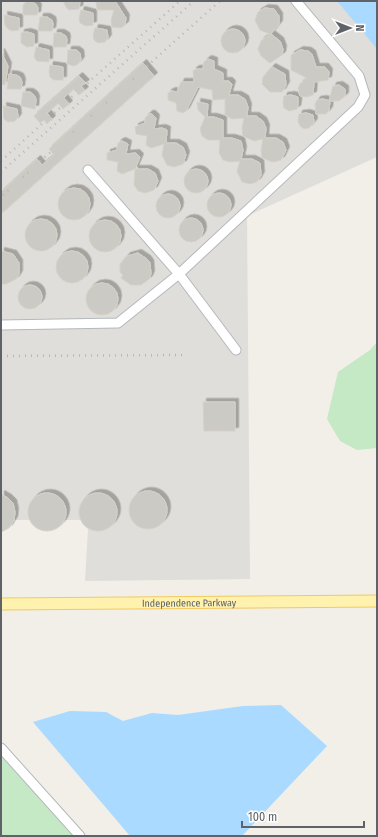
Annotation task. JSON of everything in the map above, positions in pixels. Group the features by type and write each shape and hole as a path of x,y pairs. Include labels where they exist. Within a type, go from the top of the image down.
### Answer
{"main road":[{"name":"Independence Parkway","path":"1,604 377,601"}],"street":[{"path":"1,325 114,324 179,274 363,100 364,88 359,76 296,1"},
{"path":"88,170 179,274 236,350"},
{"path":"1,748 80,836"}],"shaded area":[{"path":"1,1 377,1 377,157 247,216 250,579 85,581 88,529 82,523 82,520 1,520"}],"green space":[{"path":"377,342 377,448 357,450 340,441 327,419 338,372 370,350"},
{"path":"1,755 74,836 1,836"}],"water":[{"path":"337,1 377,1 377,49"},
{"path":"281,705 327,746 242,836 130,836 33,722 70,711 106,712 123,721 152,713 178,715 243,706"}],"building":[{"path":"28,1 36,4 38,8 37,15 23,15 23,5"},
{"path":"63,1 80,1 79,9 69,10"},
{"path":"96,1 115,1 126,18 125,25 121,28 112,27 111,20 114,10 97,10"},
{"path":"265,8 274,9 279,16 279,24 271,34 280,41 283,49 282,55 270,63 261,56 258,49 261,41 270,34 260,30 255,20 258,12"},
{"path":"81,10 93,13 93,25 86,26 80,23 79,18"},
{"path":"4,15 19,18 19,30 12,31 8,29 5,25"},
{"path":"40,17 47,17 52,20 52,31 38,31"},
{"path":"95,28 107,30 108,38 105,42 98,43 94,40 93,35"},
{"path":"233,29 242,32 245,41 242,50 233,53 224,50 221,41 224,32"},
{"path":"27,32 34,34 34,46 27,47 21,43 21,33"},
{"path":"54,33 61,33 66,36 66,47 53,47"},
{"path":"36,47 49,50 49,62 37,61 34,57"},
{"path":"68,50 76,50 80,53 81,60 78,64 74,66 67,64"},
{"path":"300,50 308,51 312,54 316,67 325,67 329,72 328,80 314,82 313,95 307,97 300,96 298,89 300,84 307,78 291,70 291,55"},
{"path":"1,52 8,66 5,85 1,84"},
{"path":"208,59 214,61 214,69 223,73 223,81 229,81 232,84 229,95 238,95 245,99 248,107 247,116 256,116 263,121 266,128 265,138 276,138 283,142 286,150 281,160 273,162 262,158 261,150 263,139 254,141 243,136 242,128 244,118 232,119 225,115 225,99 213,100 212,90 198,87 186,111 183,113 177,111 176,103 168,100 168,93 172,91 177,92 181,82 194,82 193,71 196,69 203,69 204,62"},
{"path":"143,63 154,76 1,214 1,192 37,159 42,165 54,155 49,149"},
{"path":"50,65 63,67 63,80 54,80 50,77"},
{"path":"272,67 285,74 286,85 282,92 270,92 262,84 263,77"},
{"path":"9,74 20,77 22,82 21,89 7,89"},
{"path":"79,76 86,83 81,86 85,90 79,95 73,89 64,98 69,104 63,109 58,103 47,113 52,119 47,124 44,120 40,123 34,116"},
{"path":"339,85 345,89 345,96 339,101 329,101 333,86"},
{"path":"23,92 30,92 34,95 36,99 35,109 21,106"},
{"path":"291,95 298,97 298,104 297,109 289,111 284,108 283,103 284,96"},
{"path":"323,99 330,101 329,110 326,114 316,114 315,104 317,100"},
{"path":"197,102 208,104 207,117 214,117 223,120 223,138 232,138 241,141 243,150 241,159 252,159 260,163 261,175 257,182 250,184 242,182 237,171 240,161 230,162 223,160 219,153 220,140 208,140 202,136 200,129 205,117 198,110"},
{"path":"3,106 17,109 18,117 15,121 8,122 4,119"},
{"path":"306,113 313,115 314,122 309,128 304,129 300,126 298,121 299,114"},
{"path":"149,114 152,114 156,118 154,129 162,128 167,130 166,143 176,143 183,147 186,155 183,164 174,167 167,165 162,155 164,144 151,148 146,145 147,136 136,134 135,127 145,123 145,118"},
{"path":"122,141 128,144 126,154 136,153 140,157 135,169 122,174 117,171 118,162 107,160 107,153 117,150 118,143"},
{"path":"135,169 148,169 155,173 158,181 154,190 145,193 138,191 134,185"},
{"path":"196,169 205,172 208,181 205,190 196,193 187,190 184,181 187,172"},
{"path":"71,188 77,188 87,195 90,204 89,210 83,217 77,220 71,220 61,213 58,207 58,201 65,191"},
{"path":"219,193 228,196 231,205 228,214 219,217 210,214 207,205 210,196"},
{"path":"168,194 177,197 180,206 177,215 168,218 159,215 156,206 159,197"},
{"path":"191,218 200,221 203,230 200,239 191,242 182,239 179,230 182,221"},
{"path":"38,219 44,219 54,226 57,235 56,241 50,248 44,251 38,251 28,244 25,238 25,232 32,222"},
{"path":"102,220 108,220 118,227 121,236 120,242 114,249 108,252 102,252 92,245 89,239 89,233 96,223"},
{"path":"1,251 13,254 19,263 19,274 16,279 6,284 1,284"},
{"path":"69,251 75,251 85,258 88,267 87,273 81,280 75,283 69,283 59,276 56,270 56,264 63,254"},
{"path":"138,253 150,263 151,274 149,279 141,285 131,285 121,278 123,275 120,272 120,264 127,256"},
{"path":"99,283 105,283 115,290 118,299 117,305 111,312 105,315 99,315 89,308 86,302 86,296 93,286"},
{"path":"30,285 39,288 42,297 39,306 30,309 21,306 18,297 21,288"},
{"path":"203,402 235,402 235,431 204,431"},
{"path":"148,491 158,494 164,500 167,510 164,520 158,526 148,529 138,526 132,520 129,510 132,500 138,494"},
{"path":"43,493 51,493 58,496 63,501 66,512 63,523 58,528 51,531 43,531 36,528 31,523 28,516 28,508 31,501 36,496"},
{"path":"94,493 102,493 109,496 114,501 117,512 114,523 109,528 102,531 94,531 87,528 82,523 79,516 79,508 82,501 87,496"},
{"path":"1,494 13,503 15,512 14,520 9,528 1,532"}],"railway":[{"path":"83,87 180,1"},
{"path":"1,172 194,1"},
{"path":"147,66 220,1"},
{"path":"133,79 137,75"},
{"path":"67,101 76,93"},
{"path":"106,103 110,100"},
{"path":"50,117 61,107"},
{"path":"1,161 44,122"},
{"path":"40,161 51,152"},
{"path":"23,177 31,170"},
{"path":"3,195 11,188"},
{"path":"1,356 186,355"}]}
